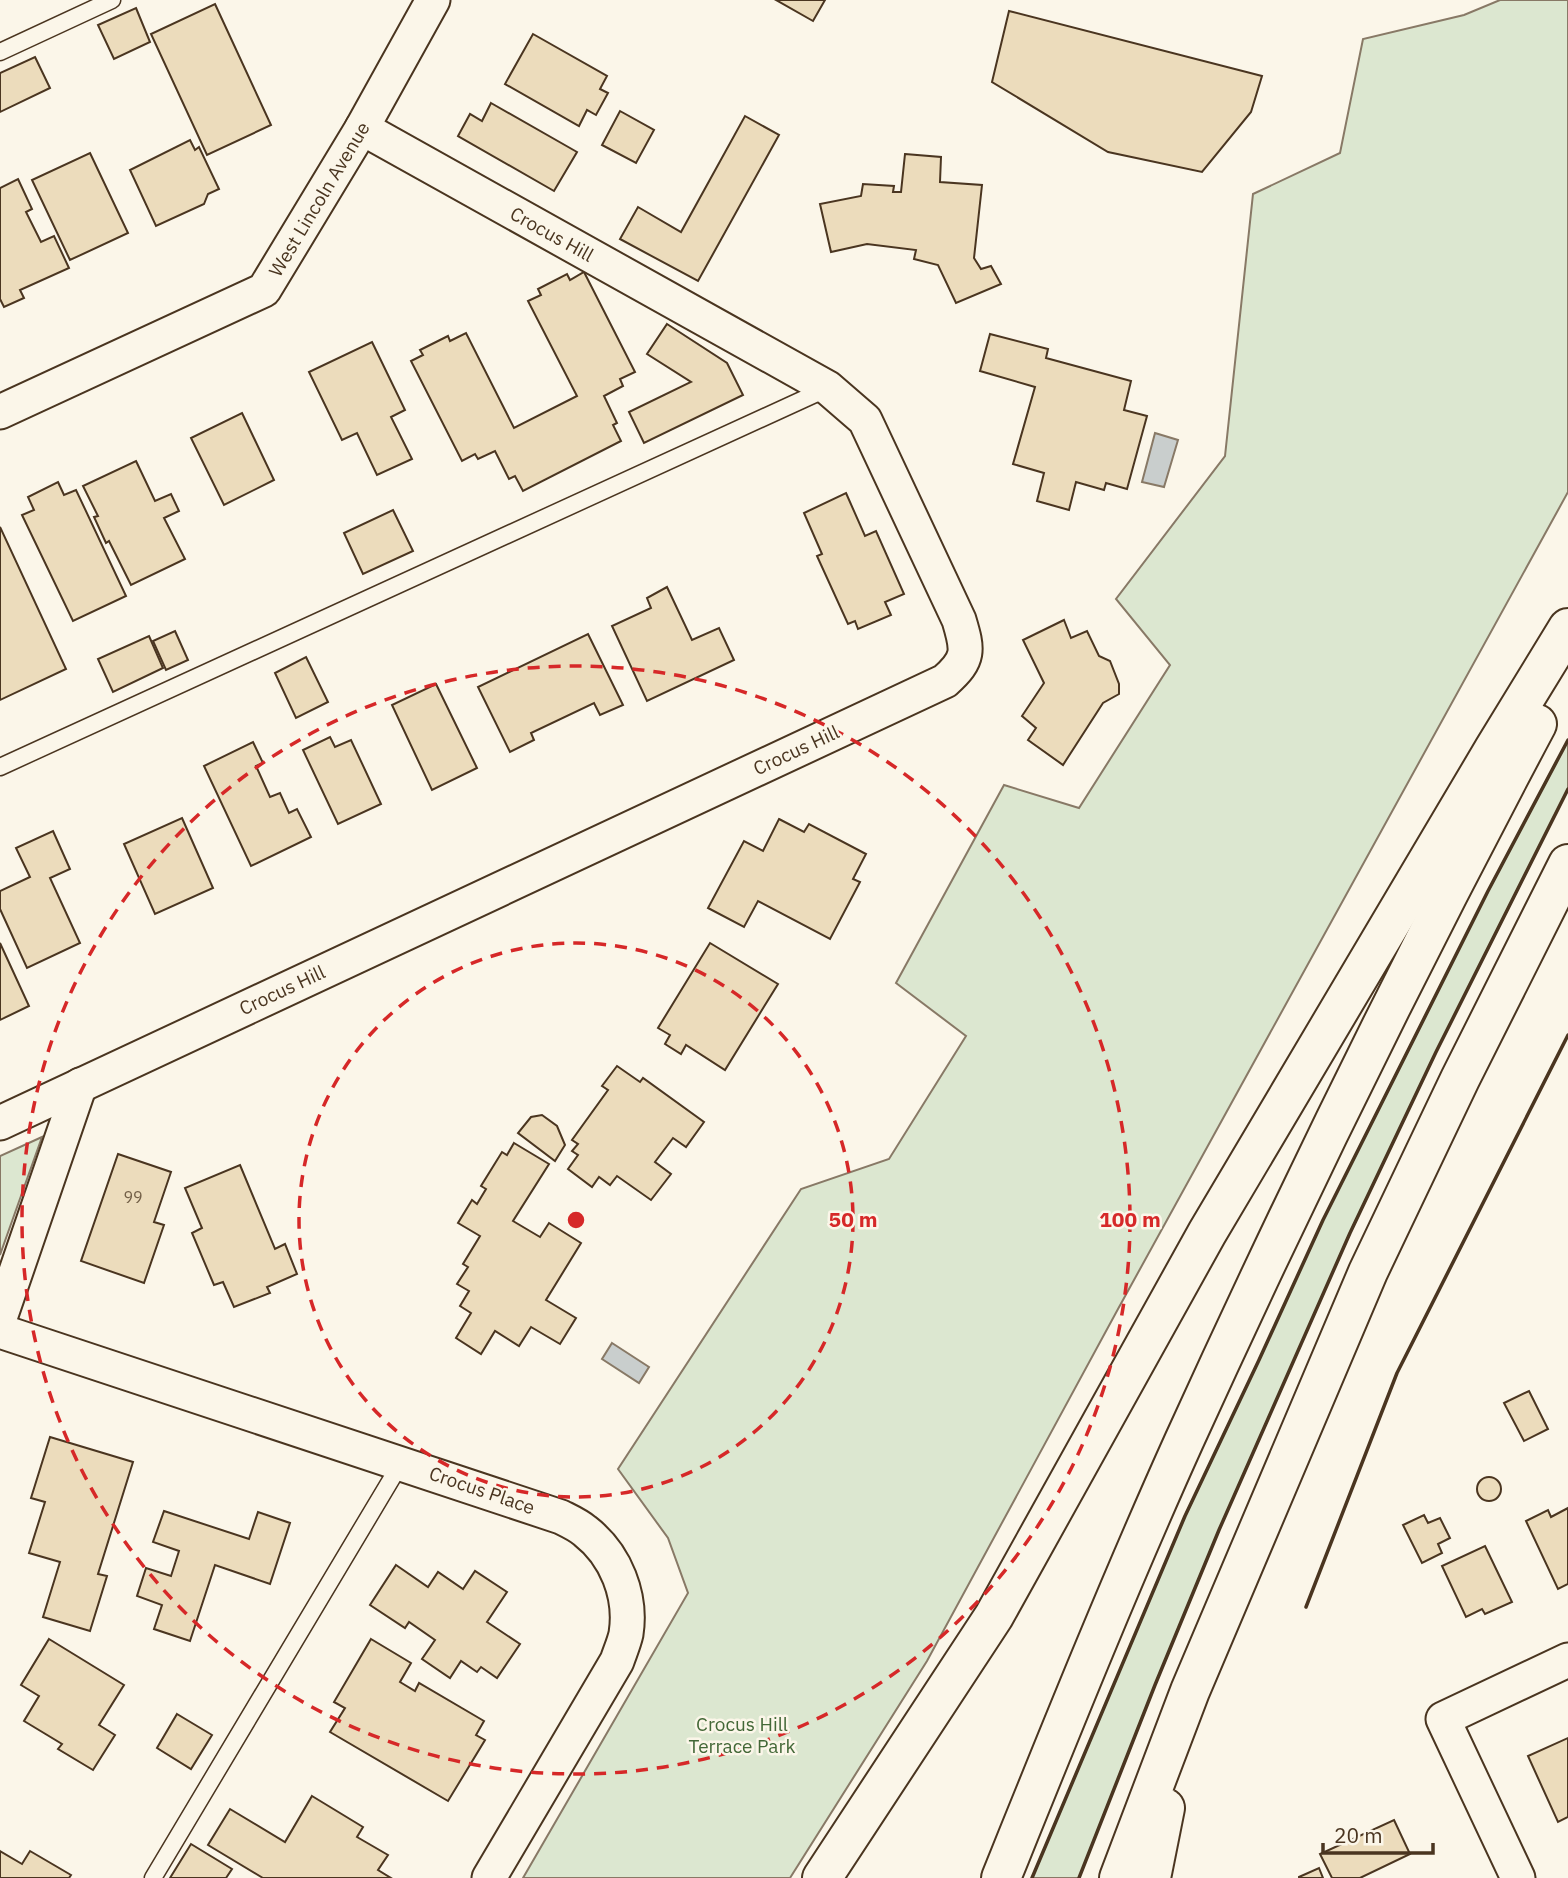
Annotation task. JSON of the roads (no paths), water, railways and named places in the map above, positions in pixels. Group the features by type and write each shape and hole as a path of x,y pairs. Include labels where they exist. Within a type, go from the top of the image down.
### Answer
{"highway":[{"path":"822,1878 994,1616 1208,1233 1568,628"},
{"path":"1001,1878 1182,1444 1278,1237 1465,859 1568,667"},
{"path":"1119,1878 1190,1690 1368,1272 1466,1066 1568,864"},
{"path":"1151,1878 1190,1690"}],"street":[{"name":"West Lincoln Avenue","path":"0,412 264,290 362,128 433,0"},
{"name":"Crocus Hill","path":"0,1123 945,681 958,669 966,653 959,620 865,420 828,388 362,128"},
{"path":"0,1318 79,1085"},
{"name":"Crocus Place","path":"0,1331 561,1517 593,1537 610,1558 622,1582 627,1608 626,1635 617,1661 489,1878"},
{"path":"1518,1878 1443,1719 1568,1660"}],"lane":[{"path":"0,52 112,0"},
{"path":"0,767 828,388"},
{"path":"153,1878 401,1463"}],"park label":[{"name":"Crocus Hill Terrace Park","path":"742,1735"}]}
